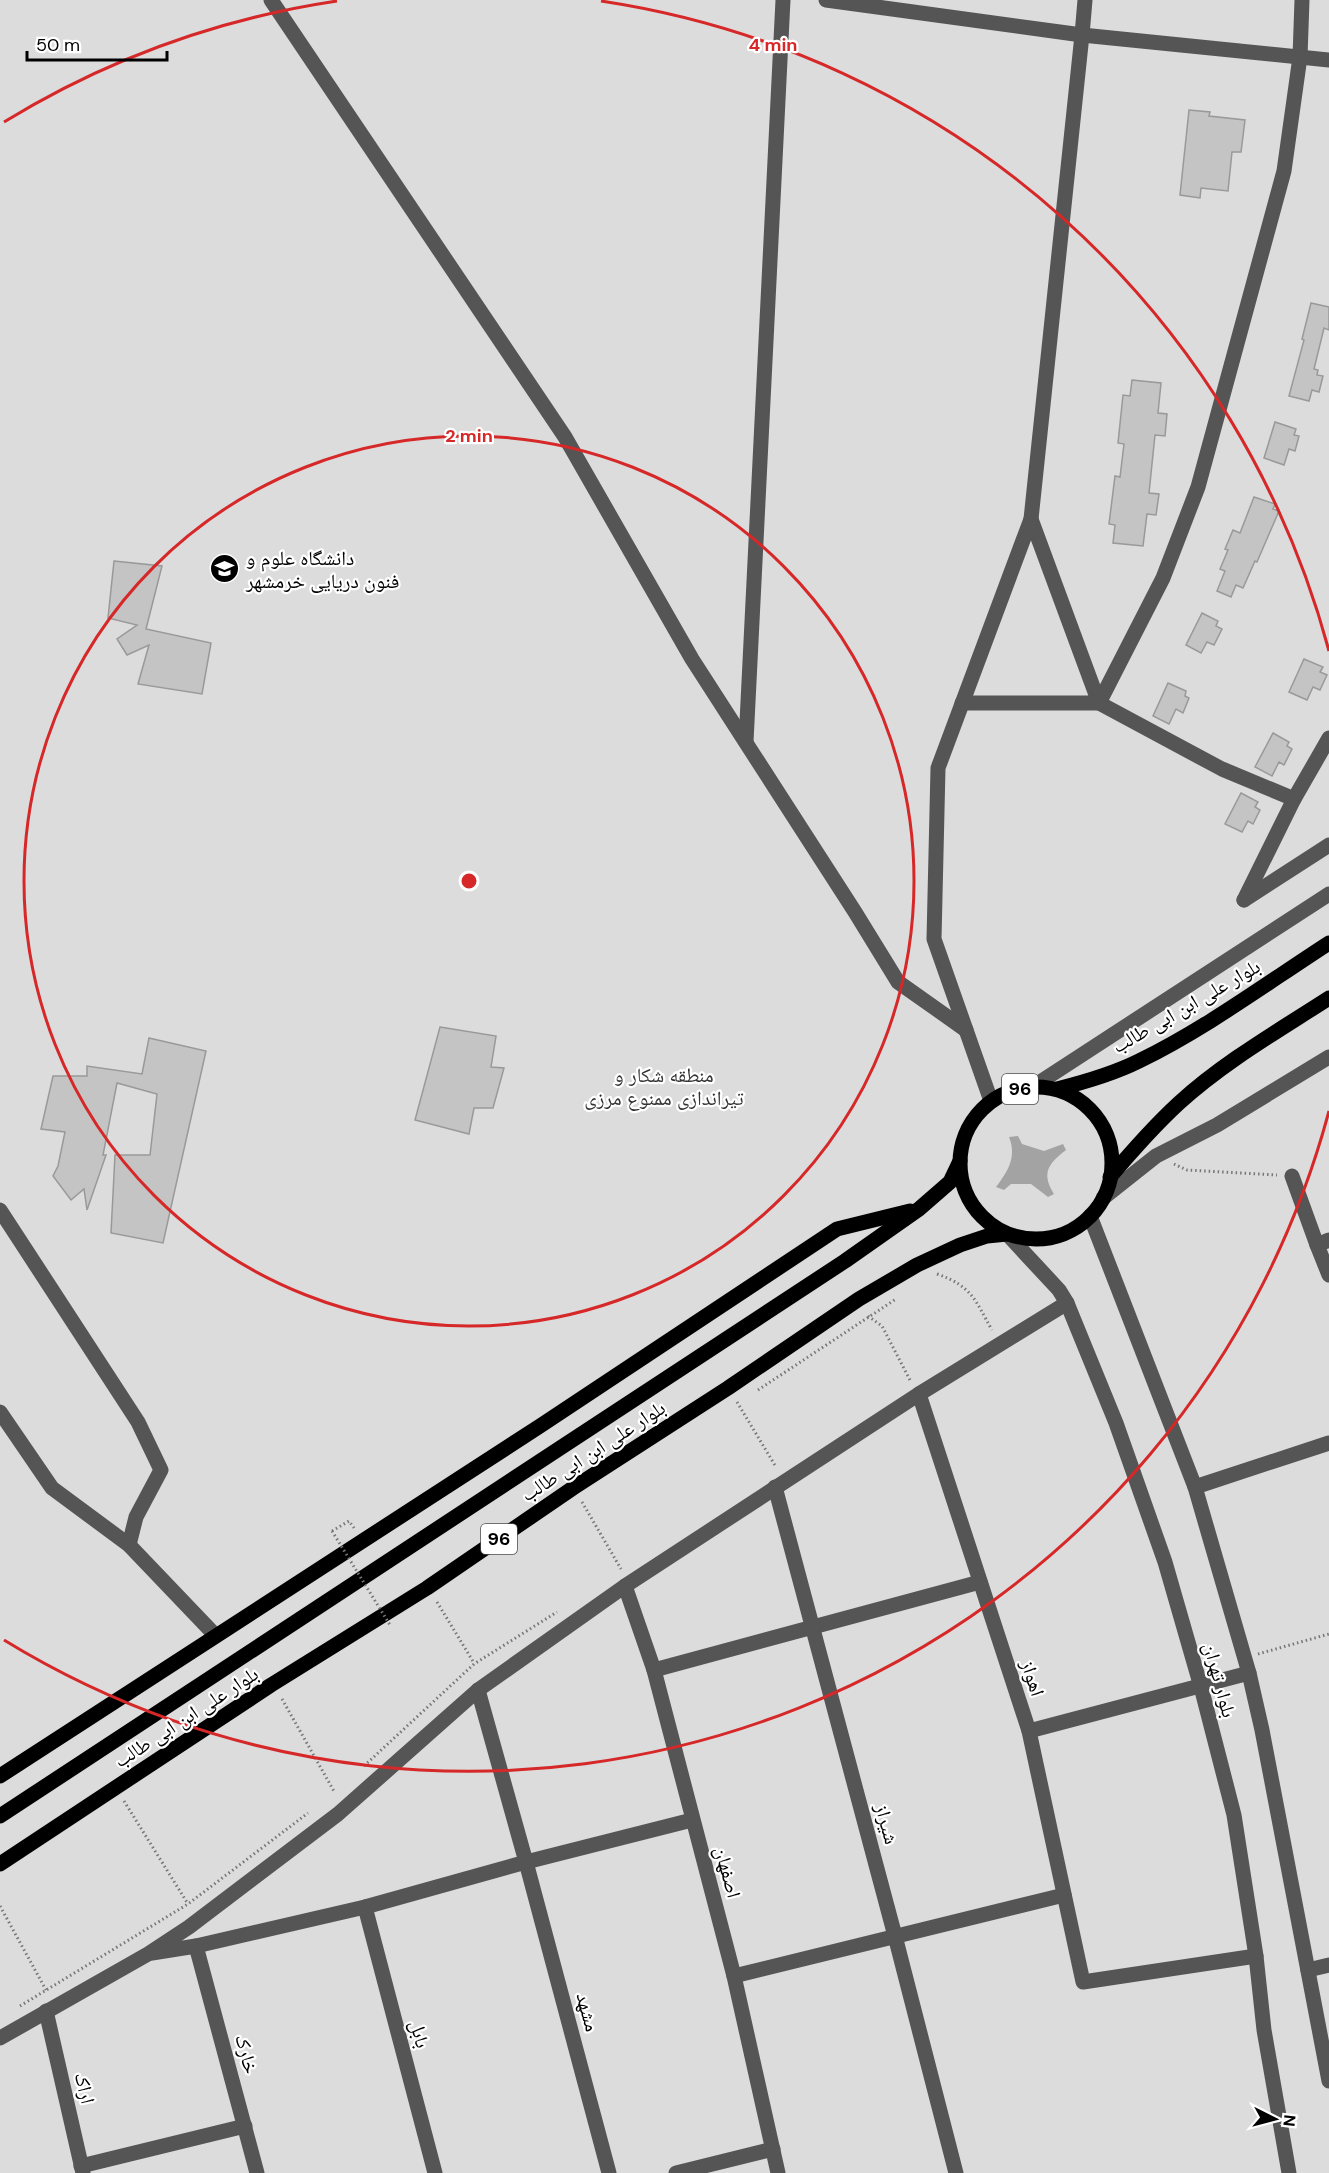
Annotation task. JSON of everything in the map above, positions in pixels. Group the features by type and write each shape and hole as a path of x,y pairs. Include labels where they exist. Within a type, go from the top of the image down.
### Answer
{"main road":[{"name":"بلوار علی ابن ابی طالب","path":"1057,1089 1091,1080 1138,1061 1202,1025 1329,943"},
{"name":"96","path":"1110,1177 1138,1143 1180,1102 1230,1062 1329,998"},
{"name":"96","path":"1034,1086 1057,1089 1077,1099 1094,1113 1106,1133 1112,1154 1110,1177 1103,1198 1090,1216 1072,1230 1051,1238 1029,1239 1007,1234 987,1222 972,1205 963,1184 960,1161 964,1138 975,1118 991,1101 1011,1091 1034,1086"},
{"name":"بلوار علی ابن ابی طالب","path":"0,1816 806,1287 919,1209 950,1182 960,1161"},
{"path":"0,1776 540,1426 837,1229 919,1209"},
{"name":"بلوار علی ابن ابی طالب","path":"0,1863 271,1686 427,1588 573,1488 728,1388 850,1305 917,1265 960,1245 987,1236 1007,1234"}],"street":[{"path":"271,0 565,437 692,659 898,982 966,1030"},
{"path":"746,742 783,0"},
{"path":"826,0 1082,35 1329,60"},
{"path":"991,1101 934,939 938,768 1031,519 1085,0"},
{"path":"1099,703 1163,578 1198,487 1284,171 1300,57 1302,0"},
{"path":"1031,519 1099,703"},
{"path":"962,703 1099,703 1222,769 1294,799"},
{"path":"1329,738 1294,799 1244,900 1329,846"},
{"path":"1034,1086 1329,894"},
{"path":"1103,1198 1156,1156 1217,1125 1329,1057"},
{"path":"1292,1176 1323,1243 1329,1275"},
{"path":"0,1210 138,1422 161,1470 136,1517 129,1545"},
{"name":"بلوار تهران","path":"1090,1216 1195,1487 1249,1673 1329,2081"},
{"name":"بلوار تهران","path":"1007,1234 1059,1290 1067,1303 1116,1424 1161,1551 1201,1687 1234,1815 1256,1956 1264,2030 1288,2173"},
{"path":"0,2038 189,1927 338,1814 478,1690 625,1586 775,1487 915,1388 1067,1303"},
{"name":"اهواز","path":"915,1388 1029,1731 1083,1982 1256,1956"},
{"path":"0,1412 52,1488 129,1545 216,1635"},
{"path":"1195,1487 1329,1443"},
{"name":"شیراز","path":"775,1487 956,2173"},
{"path":"654,1670 980,1582"},
{"name":"اصفهان","path":"625,1586 654,1670 734,1976 778,2173"},
{"path":"1029,1731 1249,1673"},
{"name":"مشهد","path":"478,1690 609,2173"},
{"path":"148,1953 196,1947 365,1907 526,1862 692,1820"},
{"path":"734,1976 1064,1895"},
{"name":"بابل","path":"365,1907 435,2173"},
{"name":"خارک","path":"196,1947 257,2173"},
{"path":"1308,1970 1329,1965"},
{"name":"اراک","path":"46,2011 82,2170"},
{"path":"82,2170 244,2126"},
{"path":"676,2173 772,2149"}],"path":[{"path":"1156,1156 1187,1170 1292,1176"},
{"path":"936,1274 955,1280 970,1291 992,1330"},
{"path":"756,1391 897,1298"},
{"path":"850,1305 882,1326 915,1388"},
{"path":"728,1388 776,1467"},
{"path":"738,1404 747,1398"},
{"path":"573,1488 621,1570"},
{"path":"349,1521 332,1531 390,1625"},
{"path":"427,1588 474,1664"},
{"path":"388,1632 398,1626"},
{"path":"1244,1657 1329,1634"},
{"path":"271,1686 282,1699 335,1793"},
{"path":"117,1787 188,1904"},
{"path":"0,1906 46,1990"}],"green space":[{"name":"منطقه شکار و تیراندازی ممنوع مرزی","path":"0,0 1329,0 1329,2173 0,2173"}],"shaded area":[{"path":"1018,1136 1022,1144 1044,1151 1063,1144 1066,1150 1048,1169 1048,1180 1054,1194 1048,1197 1031,1184 1011,1184 1004,1190 996,1187 1012,1157 1009,1137"}],"building":[{"path":"1189,110 1210,112 1209,116 1245,120 1241,152 1232,152 1228,191 1201,188 1200,198 1180,195"},
{"path":"1311,303 1329,307 1329,330 1324,328 1314,369 1318,370 1317,375 1323,376 1319,392 1312,390 1309,401 1289,396"},
{"path":"1132,380 1161,383 1158,413 1167,414 1165,436 1155,435 1149,493 1159,494 1156,515 1147,514 1143,546 1113,543 1115,525 1109,524 1115,476 1120,477 1124,444 1118,443 1123,395 1130,396"},
{"path":"1275,422 1296,429 1294,435 1299,436 1295,451 1289,449 1284,465 1264,458"},
{"path":"1254,497 1275,504 1273,509 1279,511 1243,588 1236,585 1231,597 1217,591 1225,571 1220,569 1233,530 1240,533"},
{"path":"114,561 162,566 146,629 211,643 202,694 138,684 149,645 127,655 117,639 137,625 108,618"},
{"path":"1202,613 1218,621 1216,626 1222,629 1214,645 1207,642 1201,653 1186,645"},
{"path":"1304,659 1323,667 1320,672 1327,675 1320,690 1313,687 1307,700 1289,692"},
{"path":"1168,683 1186,691 1185,696 1189,698 1183,713 1176,709 1169,724 1153,716"},
{"path":"1273,733 1289,742 1287,746 1292,749 1284,765 1279,762 1272,776 1255,767"},
{"path":"1241,793 1258,802 1255,807 1260,810 1253,824 1248,821 1242,832 1225,824"},
{"path":"440,1027 496,1036 491,1067 504,1068 493,1108 474,1108 469,1134 415,1120"},
{"path":"149,1038 206,1051 163,1243 111,1233 115,1155 150,1155 157,1094 117,1083 103,1155 106,1155 87,1210 84,1189 71,1200 53,1176 58,1166 65,1132 41,1129 53,1076 87,1076 87,1066 142,1074"}],"place":[{"name":"دانشگاه علوم و فنون دریایی خرمشهر","path":"225,569"}]}
